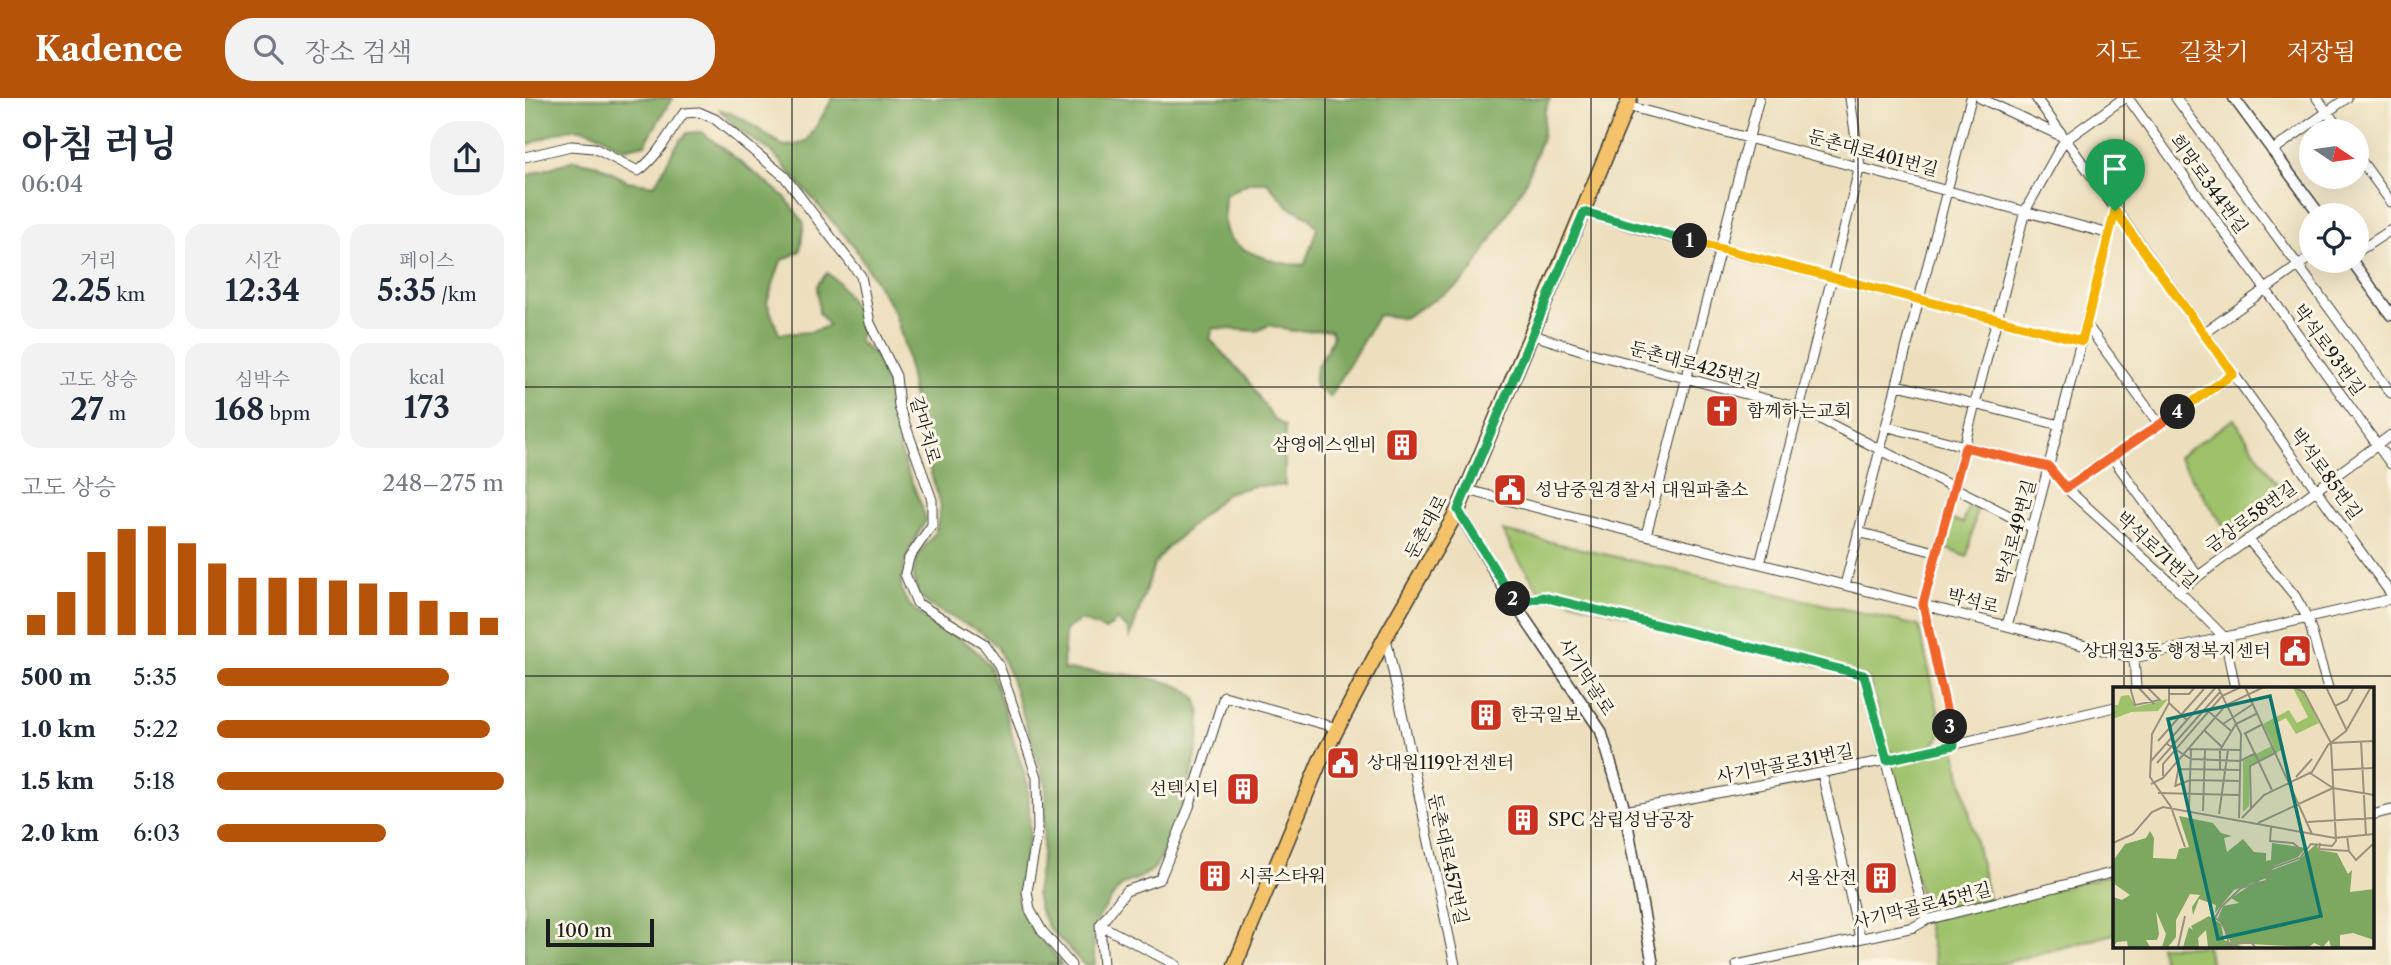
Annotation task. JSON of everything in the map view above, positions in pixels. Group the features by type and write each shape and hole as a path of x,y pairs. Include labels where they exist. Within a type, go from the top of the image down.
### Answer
{"main road":[{"name":"둔촌대로","path":"1235,965 1320,761 1385,636 1458,510 1629,102"}],"street":[{"path":"1646,535 1759,98"},
{"path":"1759,564 1860,166 1850,98"},
{"path":"1845,585 1971,98"},
{"path":"1980,98 2064,139"},
{"name":"박석로85번길","path":"2036,98 2317,489 2391,597"},
{"path":"1954,745 1923,604 2025,211 2064,139 2126,98"},
{"name":"희망로344번길","path":"2126,98 2266,289"},
{"path":"2176,98 2391,393"},
{"path":"2234,98 2310,203"},
{"path":"2317,98 2332,119"},
{"path":"2272,151 2347,98"},
{"name":"둔촌대로401번길","path":"1629,102 2109,234"},
{"name":"갈마치로","path":"525,157 571,146 594,148 638,171 655,158 667,135 684,113 699,112 730,129 783,176 861,276 870,323 896,376 899,407 932,500 932,526 909,558 905,574 917,603 983,643 999,665 1037,778 1038,830 1027,891 1030,910 1042,932 1071,965"},
{"path":"2369,171 2391,202"},
{"name":"박석로49번길","path":"2007,626 2115,211"},
{"path":"1584,212 2082,341"},
{"path":"2369,244 2391,230"},
{"path":"2204,334 2298,265"},
{"path":"2361,273 2391,315"},
{"name":"박석로93번길","path":"2266,289 2391,464"},
{"path":"2086,324 2159,424"},
{"name":"둔촌대로425번길","path":"1533,335 1799,408 2033,528"},
{"path":"2066,488 2233,374"},
{"path":"1898,385 2060,425"},
{"path":"1888,427 2049,467"},
{"name":"금상로58번길","path":"2178,591 2391,435"},
{"name":"금상로58번길","path":"2112,457 2197,575"},
{"name":"박석로71번길","path":"2049,467 2066,488 2225,638"},
{"name":"박석로","path":"1467,490 2134,658 2308,619 2391,597"},
{"name":"사기막골로","path":"1458,510 1504,588 1601,731 1625,811 1653,965"},
{"path":"1858,533 1935,552"},
{"path":"2248,539 2295,596 2308,619 2327,687"},
{"path":"1517,604 1543,597 1864,675 1926,920"},
{"name":"둔촌대로457번길","path":"1385,636 1455,965"},
{"path":"2225,638 2235,687"},
{"path":"2134,658 2136,687"},
{"path":"1103,965 1100,925 1126,891 1160,879 1189,807 1224,696 1337,728"},
{"name":"사기막골로31번길","path":"1625,811 1822,774 2113,707"},
{"path":"1822,774 1860,938"},
{"path":"2373,815 2391,810"},
{"name":"사기막골로45번길","path":"1737,965 1914,927 1926,920 2113,873"},
{"path":"1100,925 1176,965"}],"green space":[{"path":"525,98 672,98 645,144 623,149 595,133 575,129 525,146"},
{"path":"833,98 1550,98 1545,110 1542,137 1525,184 1473,270 1459,285 1404,318 1378,315 1330,397 1316,387 1315,372 1331,343 1333,336 1330,330 1292,331 1269,325 1257,331 1213,328 1210,339 1247,379 1272,417 1285,427 1285,486 1254,486 1227,493 1165,550 1154,565 1130,638 1128,629 1117,620 1106,630 1081,620 1065,630 1063,670 1131,675 1168,682 1193,695 1199,708 1200,729 1196,755 1171,837 1152,870 1119,888 1099,918 1093,938 1095,965 1084,965 1048,927 1039,908 1036,893 1043,849 1046,785 1011,678 997,646 981,632 930,606 917,594 913,574 918,555 935,533 941,506 921,441 905,348 895,313 853,245 772,152 738,130 719,109 741,118 784,146 808,140","holes":["1250,182 1267,182 1289,207 1309,217 1317,228 1305,264 1286,263 1251,253 1233,242 1226,231 1225,195"]},
{"path":"702,132 785,197 804,223 800,251 781,261 767,302 779,334 811,332 829,326 819,313 817,285 827,273 838,282 865,323 858,341 881,365 887,379 903,459 926,520 908,555 901,580 904,597 915,610 970,646 990,666 1028,785 1030,832 1017,899 1024,915 1062,965 525,965 525,176 574,160 598,165 627,181 654,185 673,151 687,133"},
{"path":"2234,419 2285,496 2229,534 2178,457"},
{"path":"1968,507 1977,509 1967,557 1942,547 1949,519 1963,523"},
{"path":"1503,531 1919,626 1942,728 1940,736 1935,743 1920,752 1911,755 1894,753 1887,749 1869,679 1541,593"},
{"path":"1954,745 1989,900 1925,914 1887,760"},
{"path":"2113,874 2113,934 1997,965 1936,965 1926,920"},
{"path":"2160,948 2207,948 2211,965 2164,965"}],"place":[{"name":"함께하는교회","path":"1722,411"},
{"name":"삼영에스엔비","path":"1402,445"},
{"name":"성남중원경찰서 대원파출소","path":"1510,490"},
{"name":"상대원3동 행정복지센터","path":"2295,651"},
{"name":"한국일보","path":"1486,715"},
{"name":"상대원119안전센터","path":"1343,763"},
{"name":"선텍시티","path":"1243,789"},
{"name":"SPC 삼립성남공장","path":"1523,820"},
{"name":"시콕스타워","path":"1215,876"},
{"name":"서울산전","path":"1881,878"}],"route":[{"path":"2115,211 2233,374 2066,488 2049,467 1965,447 1923,604 1954,745 1887,760 1864,675 1543,597 1517,604 1504,588 1458,510 1584,212 1646,231 2082,341 2115,211"}]}
